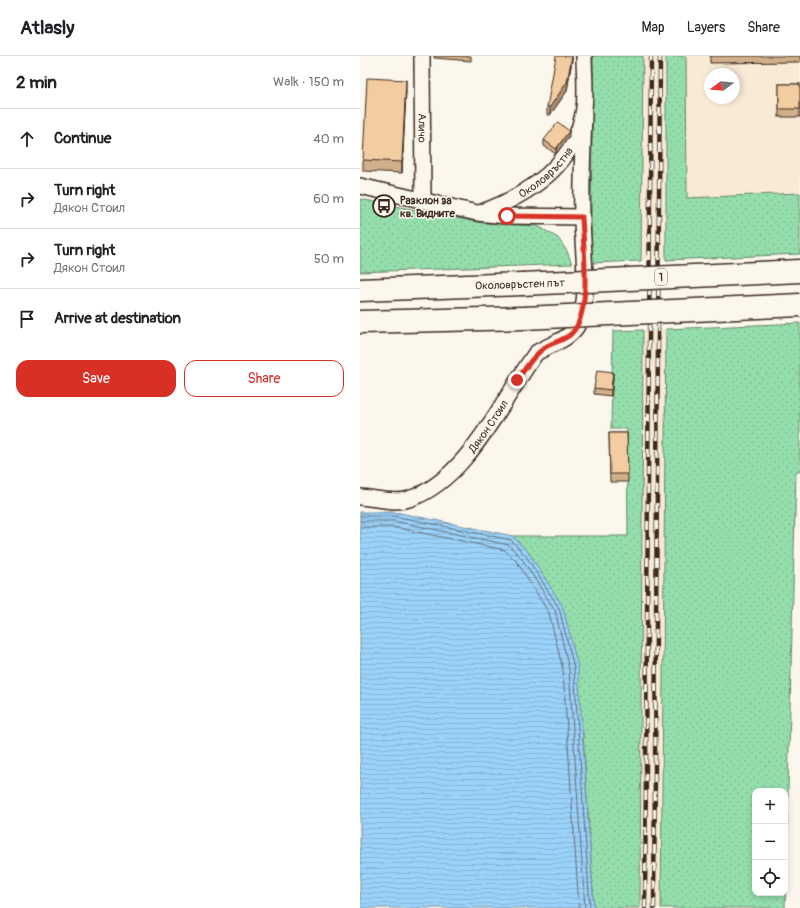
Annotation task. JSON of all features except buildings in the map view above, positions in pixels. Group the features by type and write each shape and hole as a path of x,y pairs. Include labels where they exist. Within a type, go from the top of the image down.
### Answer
{"highway":[{"name":"Околовръстен път","path":"360,290 800,271"},
{"path":"360,322 524,318 800,305"}],"street":[{"name":"Аличо","path":"422,56 423,201"},
{"name":"Околовръстна","path":"477,213 504,204 540,183 554,169 568,151 577,135 584,114 584,56"},
{"name":"Дякон Стоил","path":"360,497 386,500 408,500 427,490 447,476 469,453 536,353 572,333 581,318 585,295 582,217 584,114"},
{"path":"360,186 477,213 507,216 582,217"}],"shaded area":[{"path":"643,56 666,56 666,260 641,261"},
{"path":"686,56 800,56 800,193 687,198"},
{"path":"666,329 661,908 640,908 643,330"}],"green space":[{"path":"593,56 643,56 641,261 592,263"},
{"path":"666,56 686,56 687,198 800,193 800,254 666,260"},
{"path":"360,199 482,223 538,226 558,238 567,251 572,264 360,272"},
{"path":"800,323 800,472 796,472 788,789 752,788 752,896 785,896 785,908 661,908 666,329"},
{"path":"643,330 640,908 594,908 583,733 529,553 513,536 628,536 627,429 611,429 613,331"}],"water":[{"path":"360,512 395,512 513,536 529,553 563,607 578,667 594,908 360,908"}],"railway":[{"path":"645,908 651,56"},
{"path":"654,908 660,56"}],"place":[{"name":"Разклон за кв. Видните","path":"384,206"}],"route":[{"path":"507,216 582,217 585,295 583,311 578,324 572,333 565,338 548,345 536,353 517,380"}]}
